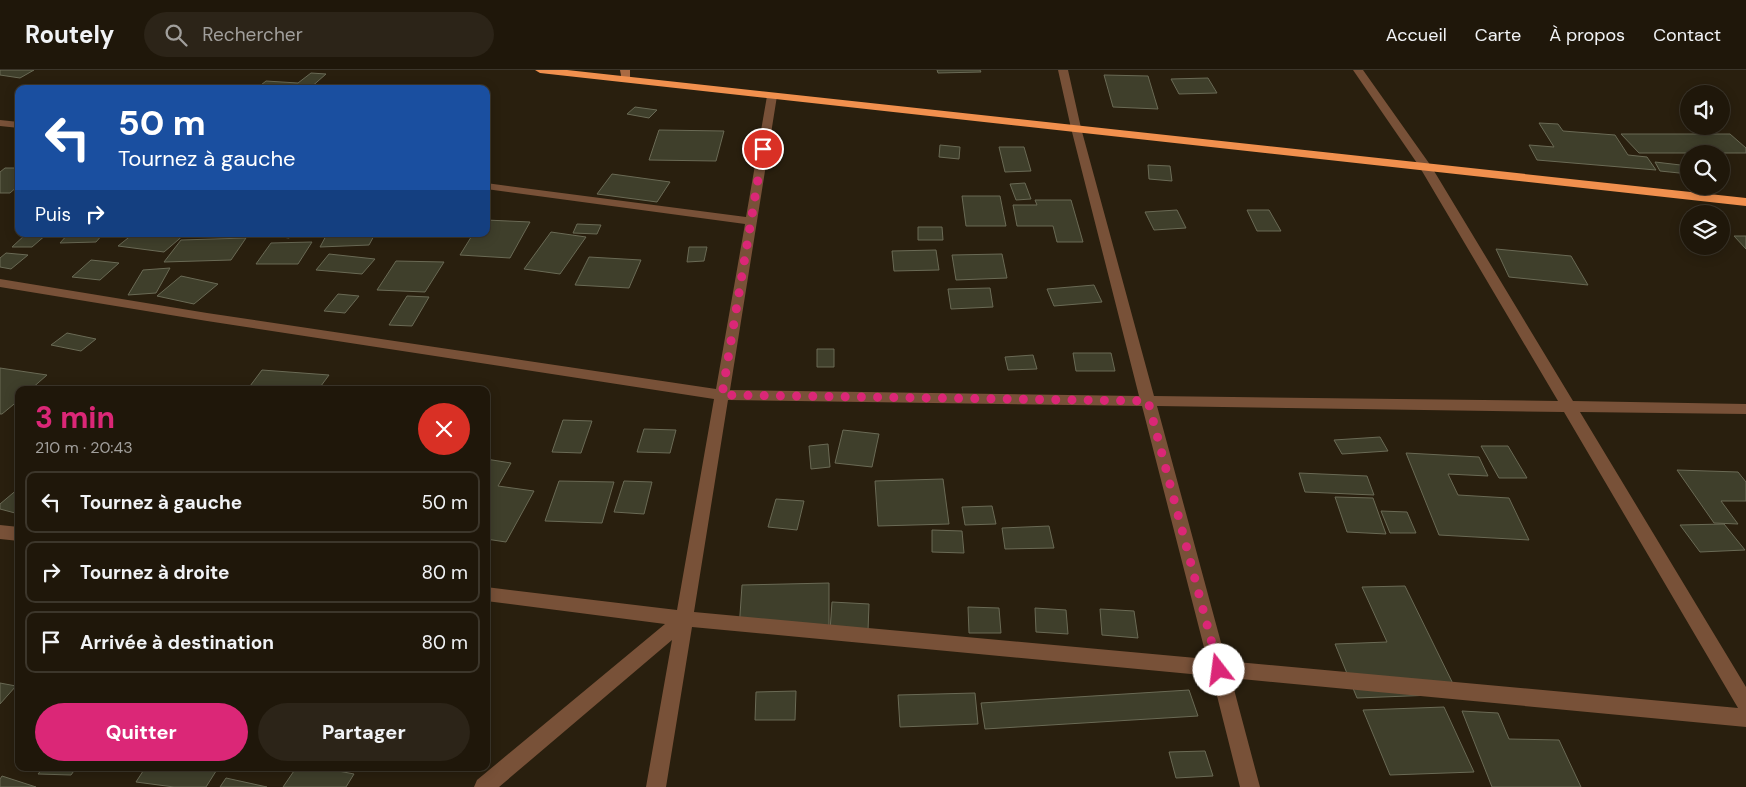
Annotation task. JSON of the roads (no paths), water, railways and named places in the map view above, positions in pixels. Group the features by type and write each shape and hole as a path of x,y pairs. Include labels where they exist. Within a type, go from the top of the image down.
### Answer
{"highway":[{"path":"540,70 625,75 772,96 1746,202"}],"street":[{"path":"1063,70 1076,128 1250,787"},
{"path":"1358,70 1425,166 1746,704"},
{"path":"656,787 772,96"},
{"path":"0,123 15,125"},
{"path":"490,187 751,221"},
{"path":"0,283 207,317 722,395 1746,410"},
{"path":"0,532 15,534"},
{"path":"490,595 684,619 1746,718"},
{"path":"484,787 684,619"}]}
